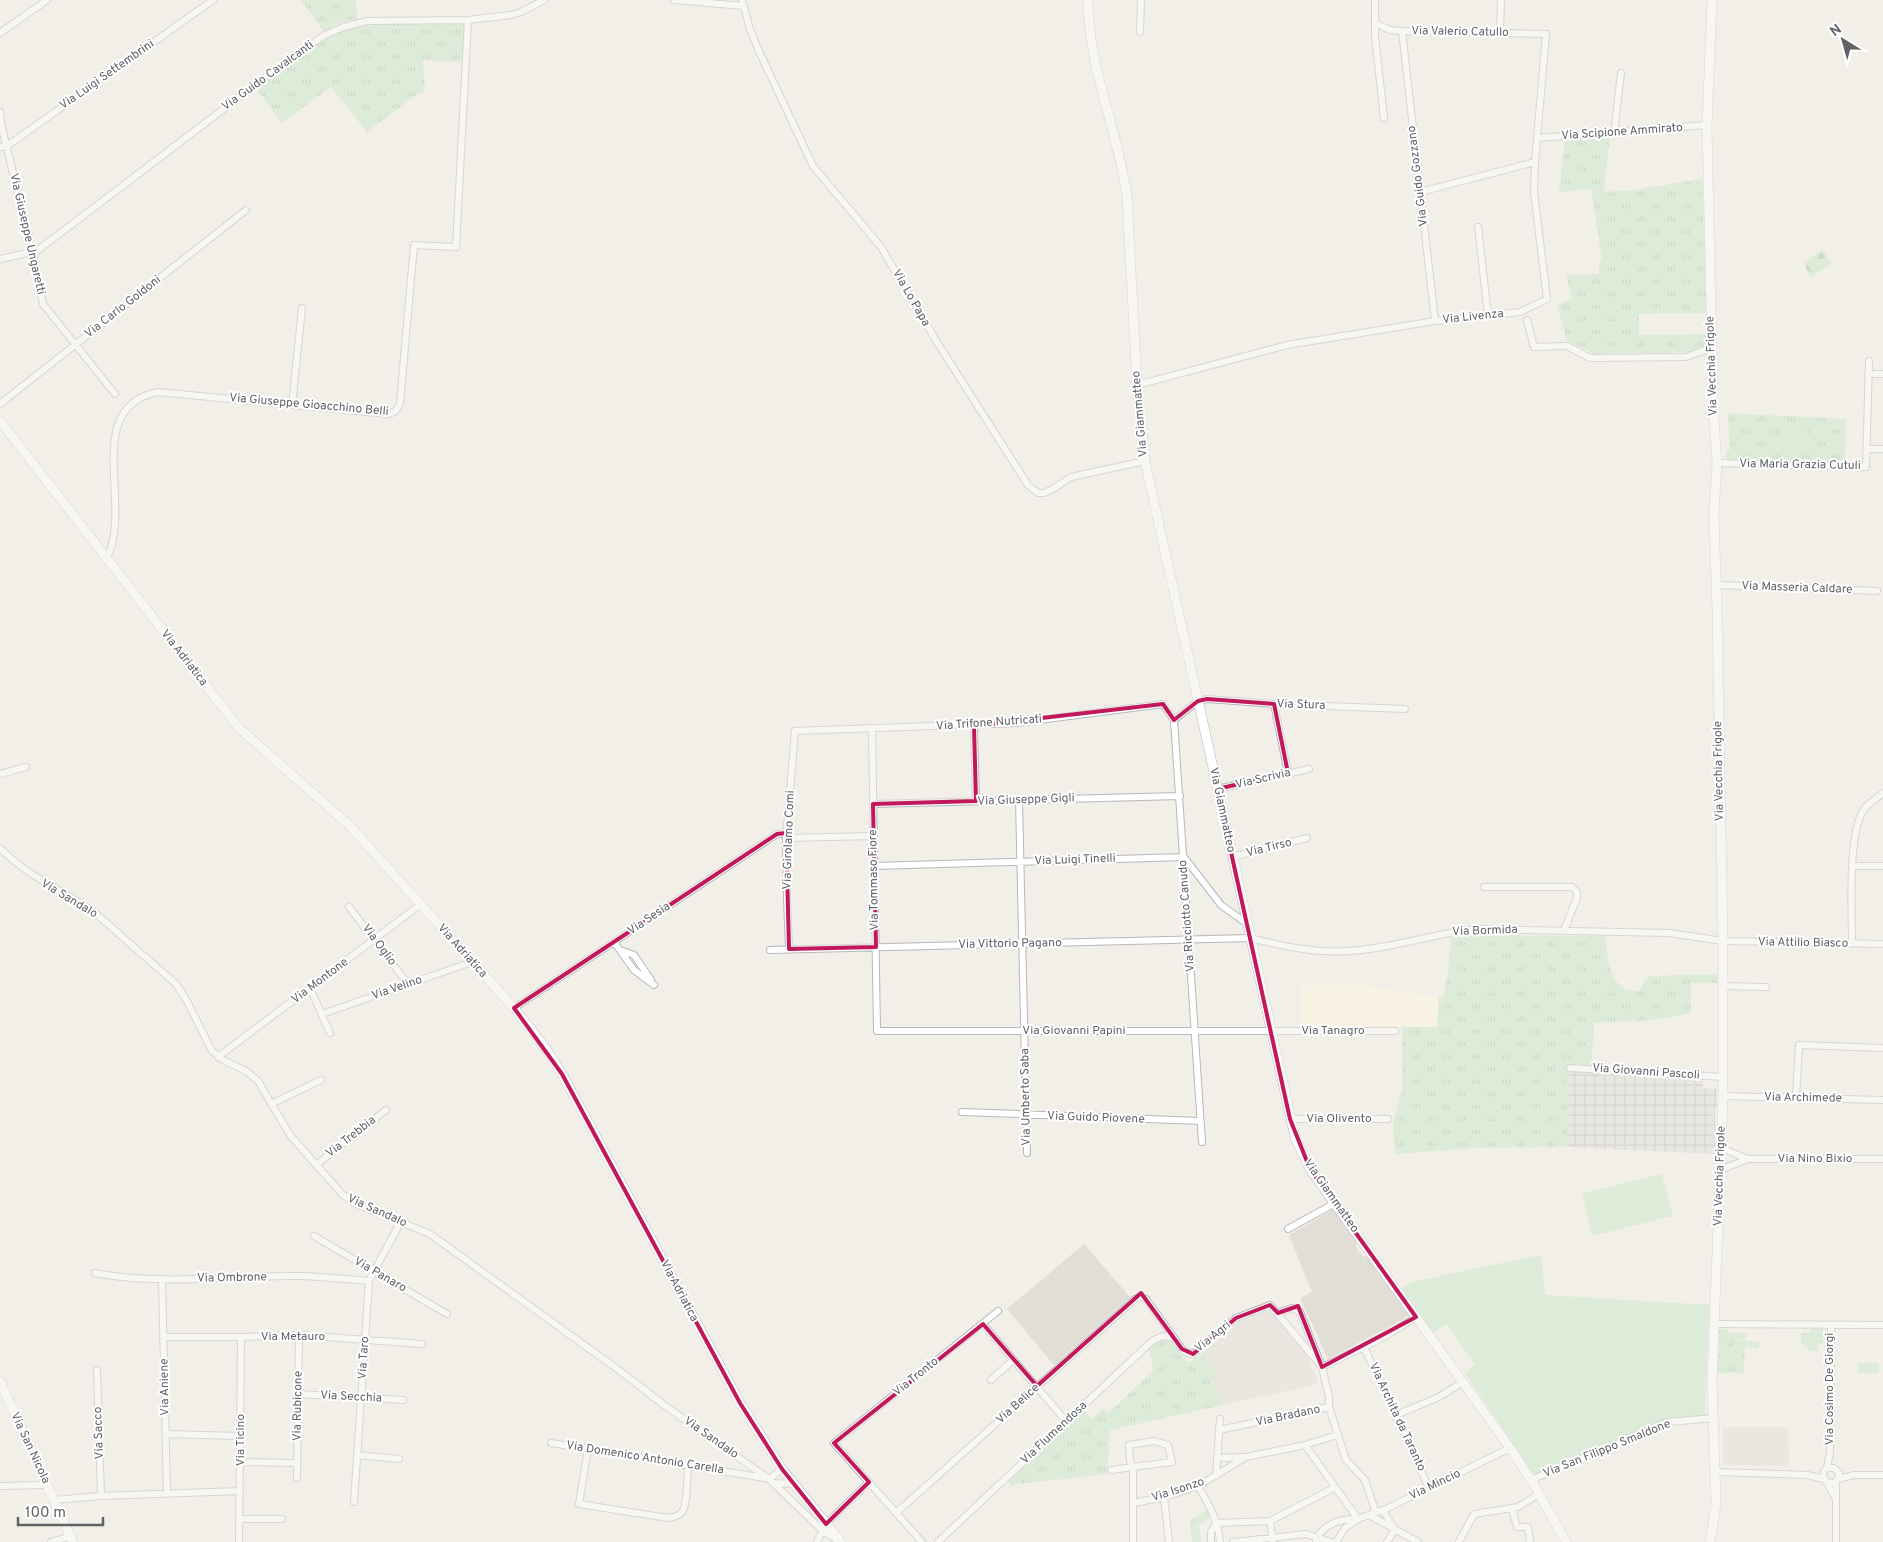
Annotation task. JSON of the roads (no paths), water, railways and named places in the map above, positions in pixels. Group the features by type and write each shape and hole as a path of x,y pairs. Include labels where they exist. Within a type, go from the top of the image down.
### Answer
{"street":[{"path":"0,33 47,0"},
{"name":"Via Luigi Settembrini","path":"3,146 213,0"},
{"name":"Via Guido Cavalcanti","path":"33,253 267,76 323,36 344,27 367,21 468,20 511,15 544,0"},
{"path":"674,0 743,3"},
{"name":"Via Giammatteo","path":"1088,0 1088,16 1096,66 1124,173 1127,196 1137,385 1145,461 1290,1119 1301,1152 1310,1168 1510,1448 1531,1480 1566,1542"},
{"path":"1140,32 1141,0"},
{"path":"1375,0 1375,23 1384,118"},
{"path":"1500,33 1501,0"},
{"name":"Via Vecchia Frigole","path":"1710,1542 1716,1504 1712,1381 1723,1096 1723,942 1714,515 1717,463 1711,348 1707,126 1712,0"},
{"name":"Via Lo Papa","path":"743,3 758,49 813,166 881,247 935,339 1028,485 1038,494 1044,493 1071,476 1145,461"},
{"name":"Via Giuseppe Gioacchino Belli","path":"106,559 111,546 116,509 114,461 116,431 122,414 133,402 147,394 158,392 388,414 393,413 400,404 414,245 456,247 468,20"},
{"name":"Via Valerio Catullo","path":"1375,23 1390,30 1402,31 1546,34"},
{"name":"Via Guido Gozzano","path":"1402,31 1435,321"},
{"name":"Via Livenza","path":"1137,385 1287,345 1435,321 1520,312 1547,299 1534,192 1546,34"},
{"path":"1614,133 1621,74"},
{"name":"Via Giuseppe Ungaretti","path":"0,112 3,146 33,253 43,304 115,394"},
{"name":"Via Scipione Ammirato","path":"1537,138 1707,126"},
{"path":"1420,192 1535,162"},
{"name":"Via Carlo Goldoni","path":"0,404 246,210"},
{"path":"1478,227 1488,315"},
{"path":"0,259 33,253"},
{"path":"292,405 302,308"},
{"path":"1527,320 1534,347 1568,346 1590,358 1686,357 1711,348"},
{"name":"Via Maria Grazia Cutuli","path":"1717,463 1866,467 1869,361"},
{"path":"1868,374 1883,374"},
{"name":"Via Adriatica","path":"0,422 239,728 350,826 514,1008 546,1049 562,1074 740,1403 782,1469 824,1528"},
{"path":"1867,449 1883,449"},
{"name":"Via Masseria Caldare","path":"1716,585 1877,591"},
{"name":"Via Stura","path":"1198,701 1207,699 1274,704 1405,709"},
{"path":"1174,720 1198,701"},
{"name":"Via Trifone Nutricati","path":"795,731 974,726 1015,723 1163,704 1174,720"},
{"path":"1274,704 1288,773"},
{"name":"Via Ricciotto Canudo","path":"1174,720 1202,1142"},
{"path":"974,726 976,802"},
{"name":"Via Tommaso Fiore","path":"872,729 877,1030"},
{"name":"Via Girolamo Comi","path":"790,949 786,836 795,731"},
{"path":"0,774 26,767"},
{"name":"Via Scrivia","path":"1217,789 1309,769"},
{"path":"1852,943 1852,866 1855,835 1864,809 1883,794"},
{"name":"Via Giuseppe Gigli","path":"873,804 1180,796"},
{"name":"Via Umberto Saba","path":"1019,800 1027,1153"},
{"name":"Via Sesia","path":"514,1008 777,834 786,836"},
{"path":"786,836 874,836"},
{"name":"Via Tirso","path":"1232,857 1307,838"},
{"name":"Via Sandalo","path":"0,848 22,869 94,912 176,984 188,1001 208,1044 218,1056 253,1075 290,1135 349,1200 430,1234 771,1481"},
{"path":"1184,857 1221,905 1246,923"},
{"name":"Via Luigi Tinelli","path":"874,866 1184,857"},
{"path":"1852,866 1883,866"},
{"path":"1484,887 1572,887 1577,892 1577,898 1564,930"},
{"name":"Via Montone","path":"218,1056 421,904"},
{"name":"Via Oglio","path":"349,907 408,984"},
{"name":"Via Bormida","path":"1250,938 1281,946 1332,952 1384,947 1451,931 1477,929 1669,932 1723,942"},
{"name":"Via Vittorio Pagano","path":"770,950 1250,938"},
{"path":"614,942 618,949 634,970 654,984 634,955 618,949"},
{"name":"Via Attilio Biasco","path":"1723,942 1883,944"},
{"name":"Via Velino","path":"322,1014 472,962"},
{"path":"1722,986 1766,987"},
{"path":"310,988 330,1033"},
{"name":"Via Giovanni Papini","path":"877,1030 1271,1032"},
{"name":"Via Tanagro","path":"1271,1032 1395,1032"},
{"path":"1796,1098 1799,1045 1883,1048"},
{"name":"Via Giovanni Pascoli","path":"1570,1068 1723,1077"},
{"path":"271,1104 321,1080"},
{"name":"Via Archimede","path":"1723,1096 1883,1100"},
{"name":"Via Trebbia","path":"316,1165 386,1110"},
{"name":"Via Guido Piovene","path":"962,1112 1200,1121"},
{"name":"Via Olivento","path":"1290,1119 1388,1119"},
{"name":"Via Nino Bixio","path":"1721,1148 1748,1159"},
{"name":"Via Nino Bixio","path":"1720,1170 1748,1159 1883,1159"},
{"path":"1288,1229 1335,1204"},
{"name":"Via Taro","path":"354,1502 369,1281 400,1222"},
{"name":"Via Panaro","path":"314,1236 446,1314"},
{"name":"Via Ombrone","path":"95,1273 118,1278 162,1280 301,1276 369,1281"},
{"name":"Via Aniene","path":"162,1280 167,1493"},
{"name":"Via Agri","path":"1140,1297 1146,1299 1174,1339 1187,1353 1192,1354 1236,1318 1270,1306 1278,1313 1292,1308 1300,1312 1322,1367 1329,1397 1329,1408"},
{"name":"Via Belice","path":"896,1513 1134,1299 1140,1297"},
{"name":"Via Tronto","path":"870,1482 834,1443 998,1311"},
{"path":"1278,1313 1322,1367 1364,1347"},
{"name":"Via Archita da Taranto","path":"1416,1317 1392,1333 1364,1347 1429,1488"},
{"path":"983,1324 1066,1421"},
{"path":"1715,1324 1883,1325"},
{"name":"Via Cosimo De Giorgi","path":"1831,1325 1830,1452 1831,1469 1837,1480 1836,1542"},
{"name":"Via Metauro","path":"164,1337 299,1335 422,1344"},
{"name":"Via Rubicone","path":"297,1478 299,1335"},
{"name":"Via Flumendosa","path":"938,1542 1151,1342 1159,1337 1167,1336 1174,1339"},
{"name":"Via Ticino","path":"240,1542 241,1337"},
{"path":"991,1380 1013,1360"},
{"name":"Via Sacco","path":"97,1370 101,1496"},
{"name":"Via San Nicola","path":"0,1381 72,1539"},
{"path":"1396,1415 1439,1397 1463,1382"},
{"name":"Via Secchia","path":"298,1394 403,1400"},
{"name":"Via Bradano","path":"1219,1430 1329,1408 1346,1460 1365,1480 1372,1514"},
{"name":"Via San Filippo Smaldone","path":"1531,1480 1668,1422 1714,1418"},
{"path":"1216,1476 1220,1419"},
{"path":"166,1434 241,1436"},
{"name":"Via Isonzo","path":"1217,1458 1246,1457 1305,1445 1337,1435"},
{"path":"1111,1470 1133,1467 1172,1462 1168,1445 1154,1441 1129,1445 1130,1461 1133,1467 1134,1542"},
{"name":"Via Domenico Antonio Carella","path":"551,1442 793,1484"},
{"path":"1305,1445 1358,1519"},
{"name":"Via Mincio","path":"1358,1519 1383,1510 1510,1448"},
{"path":"588,1449 579,1504 668,1518 675,1517 682,1512 685,1505 688,1465"},
{"path":"357,1455 399,1459"},
{"name":"Via Isonzo","path":"1134,1503 1164,1497 1198,1486 1246,1457"},
{"path":"241,1462 298,1463"},
{"path":"771,1481 782,1469"},
{"path":"1807,1475 1831,1469 1854,1475 1883,1475"},
{"name":"Via Cosimo De Giorgi","path":"1831,1469 1826,1481 1836,1499"},
{"path":"1716,1472 1807,1475 1826,1481 1854,1475"},
{"name":"Via Adriatica","path":"771,1481 841,1542"},
{"path":"817,1542 824,1528 870,1482 922,1542"},
{"path":"0,1486 47,1485"},
{"path":"1198,1486 1214,1513 1220,1542"},
{"path":"1216,1522 1270,1521 1334,1488"},
{"path":"54,1500 101,1496 240,1491"},
{"path":"1458,1542 1474,1514 1518,1508 1539,1494"},
{"path":"1164,1497 1169,1542"},
{"path":"1512,1509 1517,1527 1528,1527 1530,1542"},
{"path":"1383,1510 1395,1530"},
{"path":"1372,1514 1395,1530 1418,1542"},
{"path":"240,1519 282,1519"},
{"path":"1317,1540 1324,1529 1339,1520 1358,1519"},
{"path":"1336,1542 1345,1528 1358,1519"},
{"path":"1270,1521 1273,1540"},
{"path":"1211,1542 1211,1532 1216,1522"},
{"path":"1387,1542 1395,1530"},
{"path":"1234,1542 1273,1540 1306,1534 1317,1540 1331,1542"},
{"path":"51,1542 72,1539"}]}
